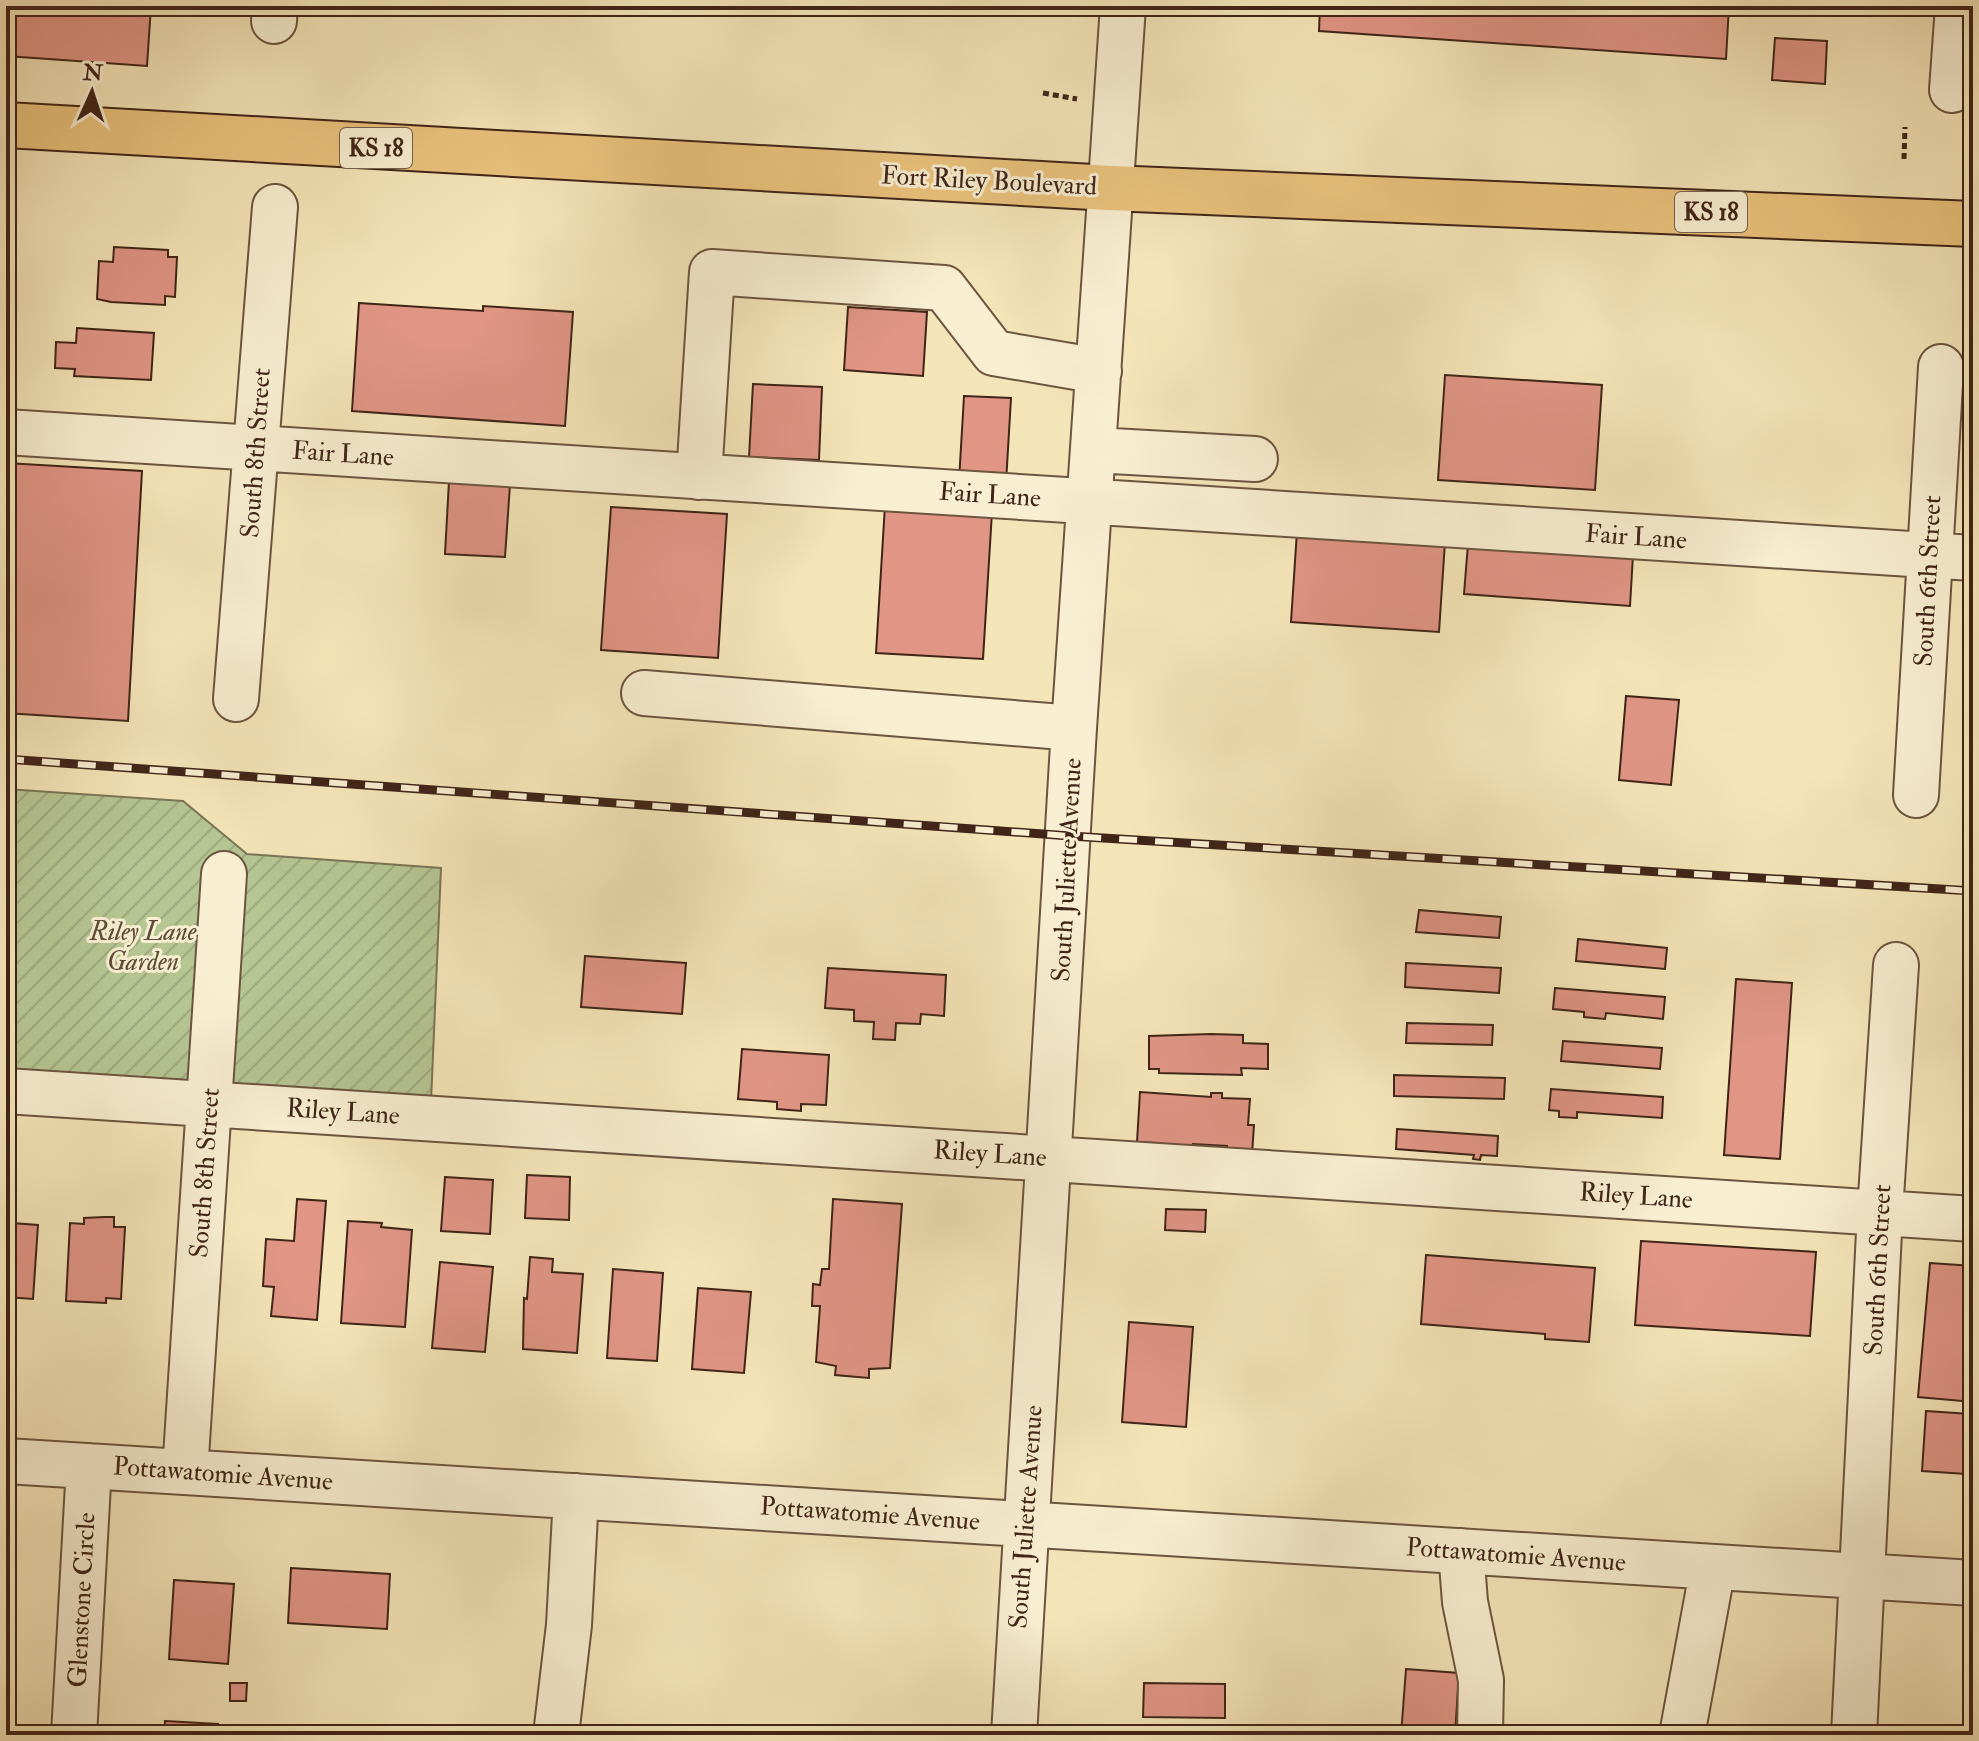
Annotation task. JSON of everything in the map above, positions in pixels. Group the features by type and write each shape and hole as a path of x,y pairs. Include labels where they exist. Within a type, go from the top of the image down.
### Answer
{"highway":[{"name":"Fort Riley Boulevard","path":"6,125 1110,188 1973,224"}],"street":[{"name":"South Juliette Avenue","path":"1014,1735 1074,728 1123,6"},
{"path":"1952,90 1958,6"},
{"name":"South 8th Street","path":"236,699 275,207"},
{"path":"699,477 712,272 944,288 994,353 1099,371"},
{"name":"South 6th Street","path":"1916,795 1941,367"},
{"name":"Fair Lane","path":"6,432 1973,558"},
{"path":"1094,450 1255,459"},
{"path":"644,693 1074,728"},
{"name":"South 8th Street","path":"185,1472 224,874"},
{"name":"South 6th Street","path":"1854,1735 1880,1212 1896,965"},
{"name":"Riley Lane","path":"6,1091 1973,1219"},
{"name":"Pottawatomie Avenue","path":"6,1461 1973,1583"},
{"name":"Glenstone Circle","path":"74,1735 89,1466"},
{"path":"556,1735 569,1625 576,1496"},
{"path":"1461,1551 1465,1602 1481,1680 1480,1735"},
{"path":"1682,1735 1713,1567"}],"path":[{"path":"1043,93 1077,99"},
{"path":"1904,159 1905,127"}],"green space":[{"name":"Riley Lane Garden","path":"6,789 183,801 247,854 441,868 431,1102 6,1076"}],"building":[{"path":"6,6 151,6 147,66 6,56"},
{"path":"782,6 897,6 897,14"},
{"path":"1320,6 1729,6 1726,59 1319,31"},
{"path":"1775,38 1827,41 1825,84 1772,80"},
{"path":"114,247 168,250 168,257 177,257 175,297 165,296 165,305 97,299 99,261 113,262"},
{"path":"359,303 483,311 483,306 573,312 565,426 352,411"},
{"path":"848,307 927,312 923,376 844,370"},
{"path":"77,328 154,333 151,380 74,376 75,369 55,368 56,342 76,343"},
{"path":"1445,375 1602,385 1595,490 1438,480"},
{"path":"753,384 822,387 819,460 749,457"},
{"path":"964,396 1011,398 1006,483 959,481"},
{"path":"6,463 142,471 128,721 6,713"},
{"path":"449,481 510,485 505,557 445,554"},
{"path":"885,505 992,512 983,659 876,653"},
{"path":"611,507 727,514 718,658 601,650"},
{"path":"1297,531 1445,542 1439,632 1291,622"},
{"path":"1468,544 1633,555 1630,606 1464,594"},
{"path":"1626,696 1679,700 1671,785 1619,780"},
{"path":"1419,910 1501,917 1499,938 1416,932"},
{"path":"1578,939 1667,948 1665,969 1576,961"},
{"path":"585,956 686,963 682,1014 581,1007"},
{"path":"1406,963 1501,968 1499,993 1405,987"},
{"path":"828,968 946,975 944,1016 921,1014 920,1024 896,1023 895,1040 873,1039 874,1022 854,1021 854,1010 825,1008"},
{"path":"1736,979 1792,983 1780,1159 1724,1155"},
{"path":"1555,988 1665,997 1663,1019 1606,1013 1605,1019 1584,1017 1584,1012 1553,1009"},
{"path":"1407,1023 1493,1025 1492,1045 1406,1043"},
{"path":"1243,1035 1243,1043 1268,1044 1268,1069 1241,1068 1242,1075 1159,1073 1159,1069 1149,1069 1149,1036"},
{"path":"1563,1041 1662,1048 1660,1069 1561,1061"},
{"path":"742,1049 829,1055 826,1105 801,1104 801,1111 777,1109 777,1102 738,1099"},
{"path":"1394,1075 1505,1078 1504,1099 1394,1096"},
{"path":"1551,1089 1663,1097 1662,1118 1577,1112 1577,1118 1559,1117 1559,1111 1549,1110"},
{"path":"1140,1092 1211,1097 1211,1093 1222,1093 1222,1098 1250,1099 1248,1125 1254,1125 1252,1154 1227,1153 1227,1146 1193,1144 1192,1152 1158,1150 1158,1143 1137,1142"},
{"path":"1397,1129 1498,1136 1497,1156 1481,1155 1480,1160 1473,1159 1474,1155 1396,1149"},
{"path":"527,1175 570,1177 569,1220 525,1218"},
{"path":"445,1177 493,1180 490,1234 441,1231"},
{"path":"6,1186 15,1187 12,1223 38,1225 33,1299 6,1297"},
{"path":"297,1199 326,1201 317,1320 271,1316 274,1287 263,1286 266,1239 294,1241"},
{"path":"833,1199 902,1204 890,1368 869,1369 869,1378 835,1375 836,1366 816,1362 820,1306 812,1306 813,1284 820,1285 822,1269 829,1269"},
{"path":"1166,1209 1206,1210 1205,1232 1165,1230"},
{"path":"114,1217 114,1227 125,1227 121,1299 106,1298 106,1303 66,1301 70,1223 84,1224 84,1218"},
{"path":"348,1221 382,1223 381,1227 412,1230 405,1327 341,1323"},
{"path":"1641,1241 1816,1252 1810,1336 1635,1325"},
{"path":"1426,1255 1595,1268 1589,1342 1545,1339 1545,1334 1421,1324"},
{"path":"530,1257 553,1259 552,1272 583,1274 577,1353 523,1349 524,1298 527,1299"},
{"path":"440,1262 493,1267 485,1352 432,1348"},
{"path":"1930,1263 1973,1266 1973,1402 1918,1397"},
{"path":"613,1269 663,1273 657,1361 607,1358"},
{"path":"698,1288 751,1292 744,1373 692,1369"},
{"path":"1129,1322 1193,1327 1186,1427 1122,1422"},
{"path":"1926,1411 1970,1414 1966,1474 1922,1471"},
{"path":"291,1568 390,1574 387,1629 288,1623"},
{"path":"174,1580 234,1584 228,1664 169,1659"},
{"path":"1406,1669 1459,1673 1455,1735 1401,1735"},
{"path":"230,1683 247,1683 246,1701 230,1701"},
{"path":"1144,1683 1225,1684 1225,1718 1143,1717"},
{"path":"165,1721 218,1724 218,1735 164,1735"}],"railway":[{"path":"6,759 1070,836 1973,891"}]}
